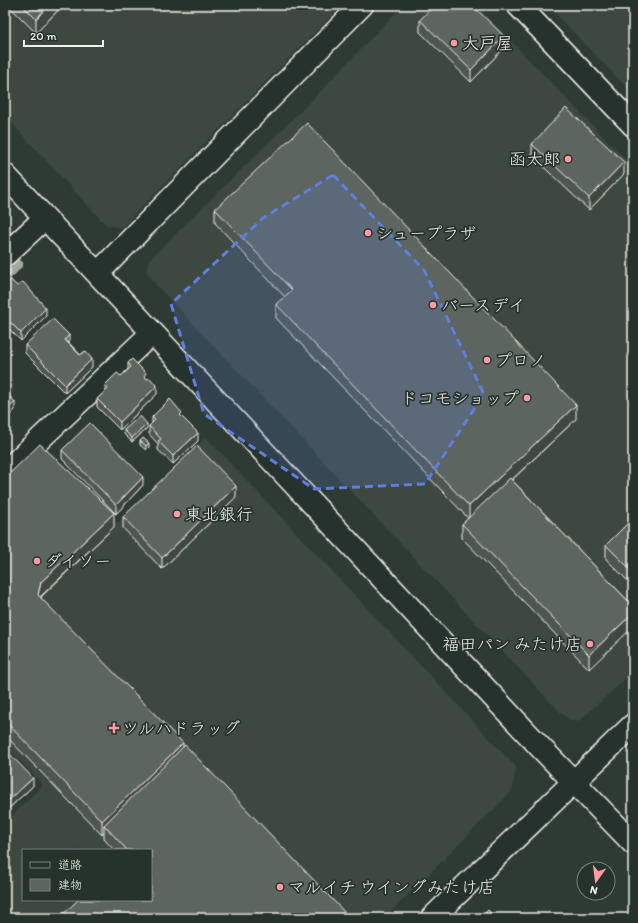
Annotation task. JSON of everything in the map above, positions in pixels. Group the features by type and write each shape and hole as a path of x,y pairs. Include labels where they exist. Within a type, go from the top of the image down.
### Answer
{"street":[{"path":"98,273 362,5"},
{"path":"518,5 633,125"},
{"path":"5,175 98,273 152,334 633,843"},
{"path":"5,255 45,218"},
{"path":"5,472 152,334"},
{"path":"432,918 633,725"}],"highlighted area":[{"path":"333,175 424,270 484,394 425,484 314,489 204,414 171,304 263,218"}],"shaded area":[{"path":"5,5 342,5 121,228 106,225 5,116"},
{"path":"403,5 476,5 633,167 633,672 579,721 569,720 560,712 157,286 146,271 149,260 312,100"},
{"path":"550,5 633,5 633,94 550,8"},
{"path":"206,437 516,767 512,791 385,918 5,918 5,822 43,785 5,745 5,485 45,447 118,523"}],"building":[{"path":"22,5 49,5 36,19"},
{"path":"434,5 472,5 504,36 471,70 420,20"},
{"path":"566,108 624,162 589,198 532,144"},
{"path":"307,123 576,405 469,506 276,304 292,290 215,209"},
{"path":"11,280 17,286 23,282 46,308 21,333 5,317 5,285"},
{"path":"53,319 69,335 65,340 80,355 85,351 92,359 65,385 25,345"},
{"path":"132,359 146,373 144,376 147,379 150,378 157,386 120,422 97,399 108,389 105,385 117,373 121,376 131,367 128,363"},
{"path":"5,391 15,402 5,412"},
{"path":"170,399 182,413 180,415 198,433 173,456 158,441 161,439 149,426 155,420 152,417"},
{"path":"140,416 147,424 132,438 124,430"},
{"path":"90,423 143,477 116,505 62,450"},
{"path":"143,438 149,443 146,446 140,441"},
{"path":"40,444 114,513 41,582 38,595 183,743 102,821 5,721 5,478"},
{"path":"197,446 236,486 162,558 123,517"},
{"path":"510,478 633,606 633,613 589,655 462,524"},
{"path":"633,518 633,572 606,545"},
{"path":"185,745 350,918 59,918 77,901 152,901 152,849 126,849 104,825"},
{"path":"5,749 33,778 8,801 5,798"},
{"path":"488,910 496,918 481,918"}],"waterway":[{"path":"11,273 19,264"}],"place":[{"name":"大戸屋","path":"454,43"},
{"name":"函太郎","path":"568,159"},
{"name":"シュープラザ","path":"368,233"},
{"name":"バースデイ","path":"433,305"},
{"name":"プロノ","path":"487,360"},
{"name":"ドコモショップ","path":"527,398"},
{"name":"東北銀行","path":"177,514"},
{"name":"ダイソー","path":"37,561"},
{"name":"福田パン みたけ店","path":"590,644"},
{"name":"ツルハドラッグ","path":"114,728"},
{"name":"マルイチ ウイングみたけ店","path":"280,887"}]}
